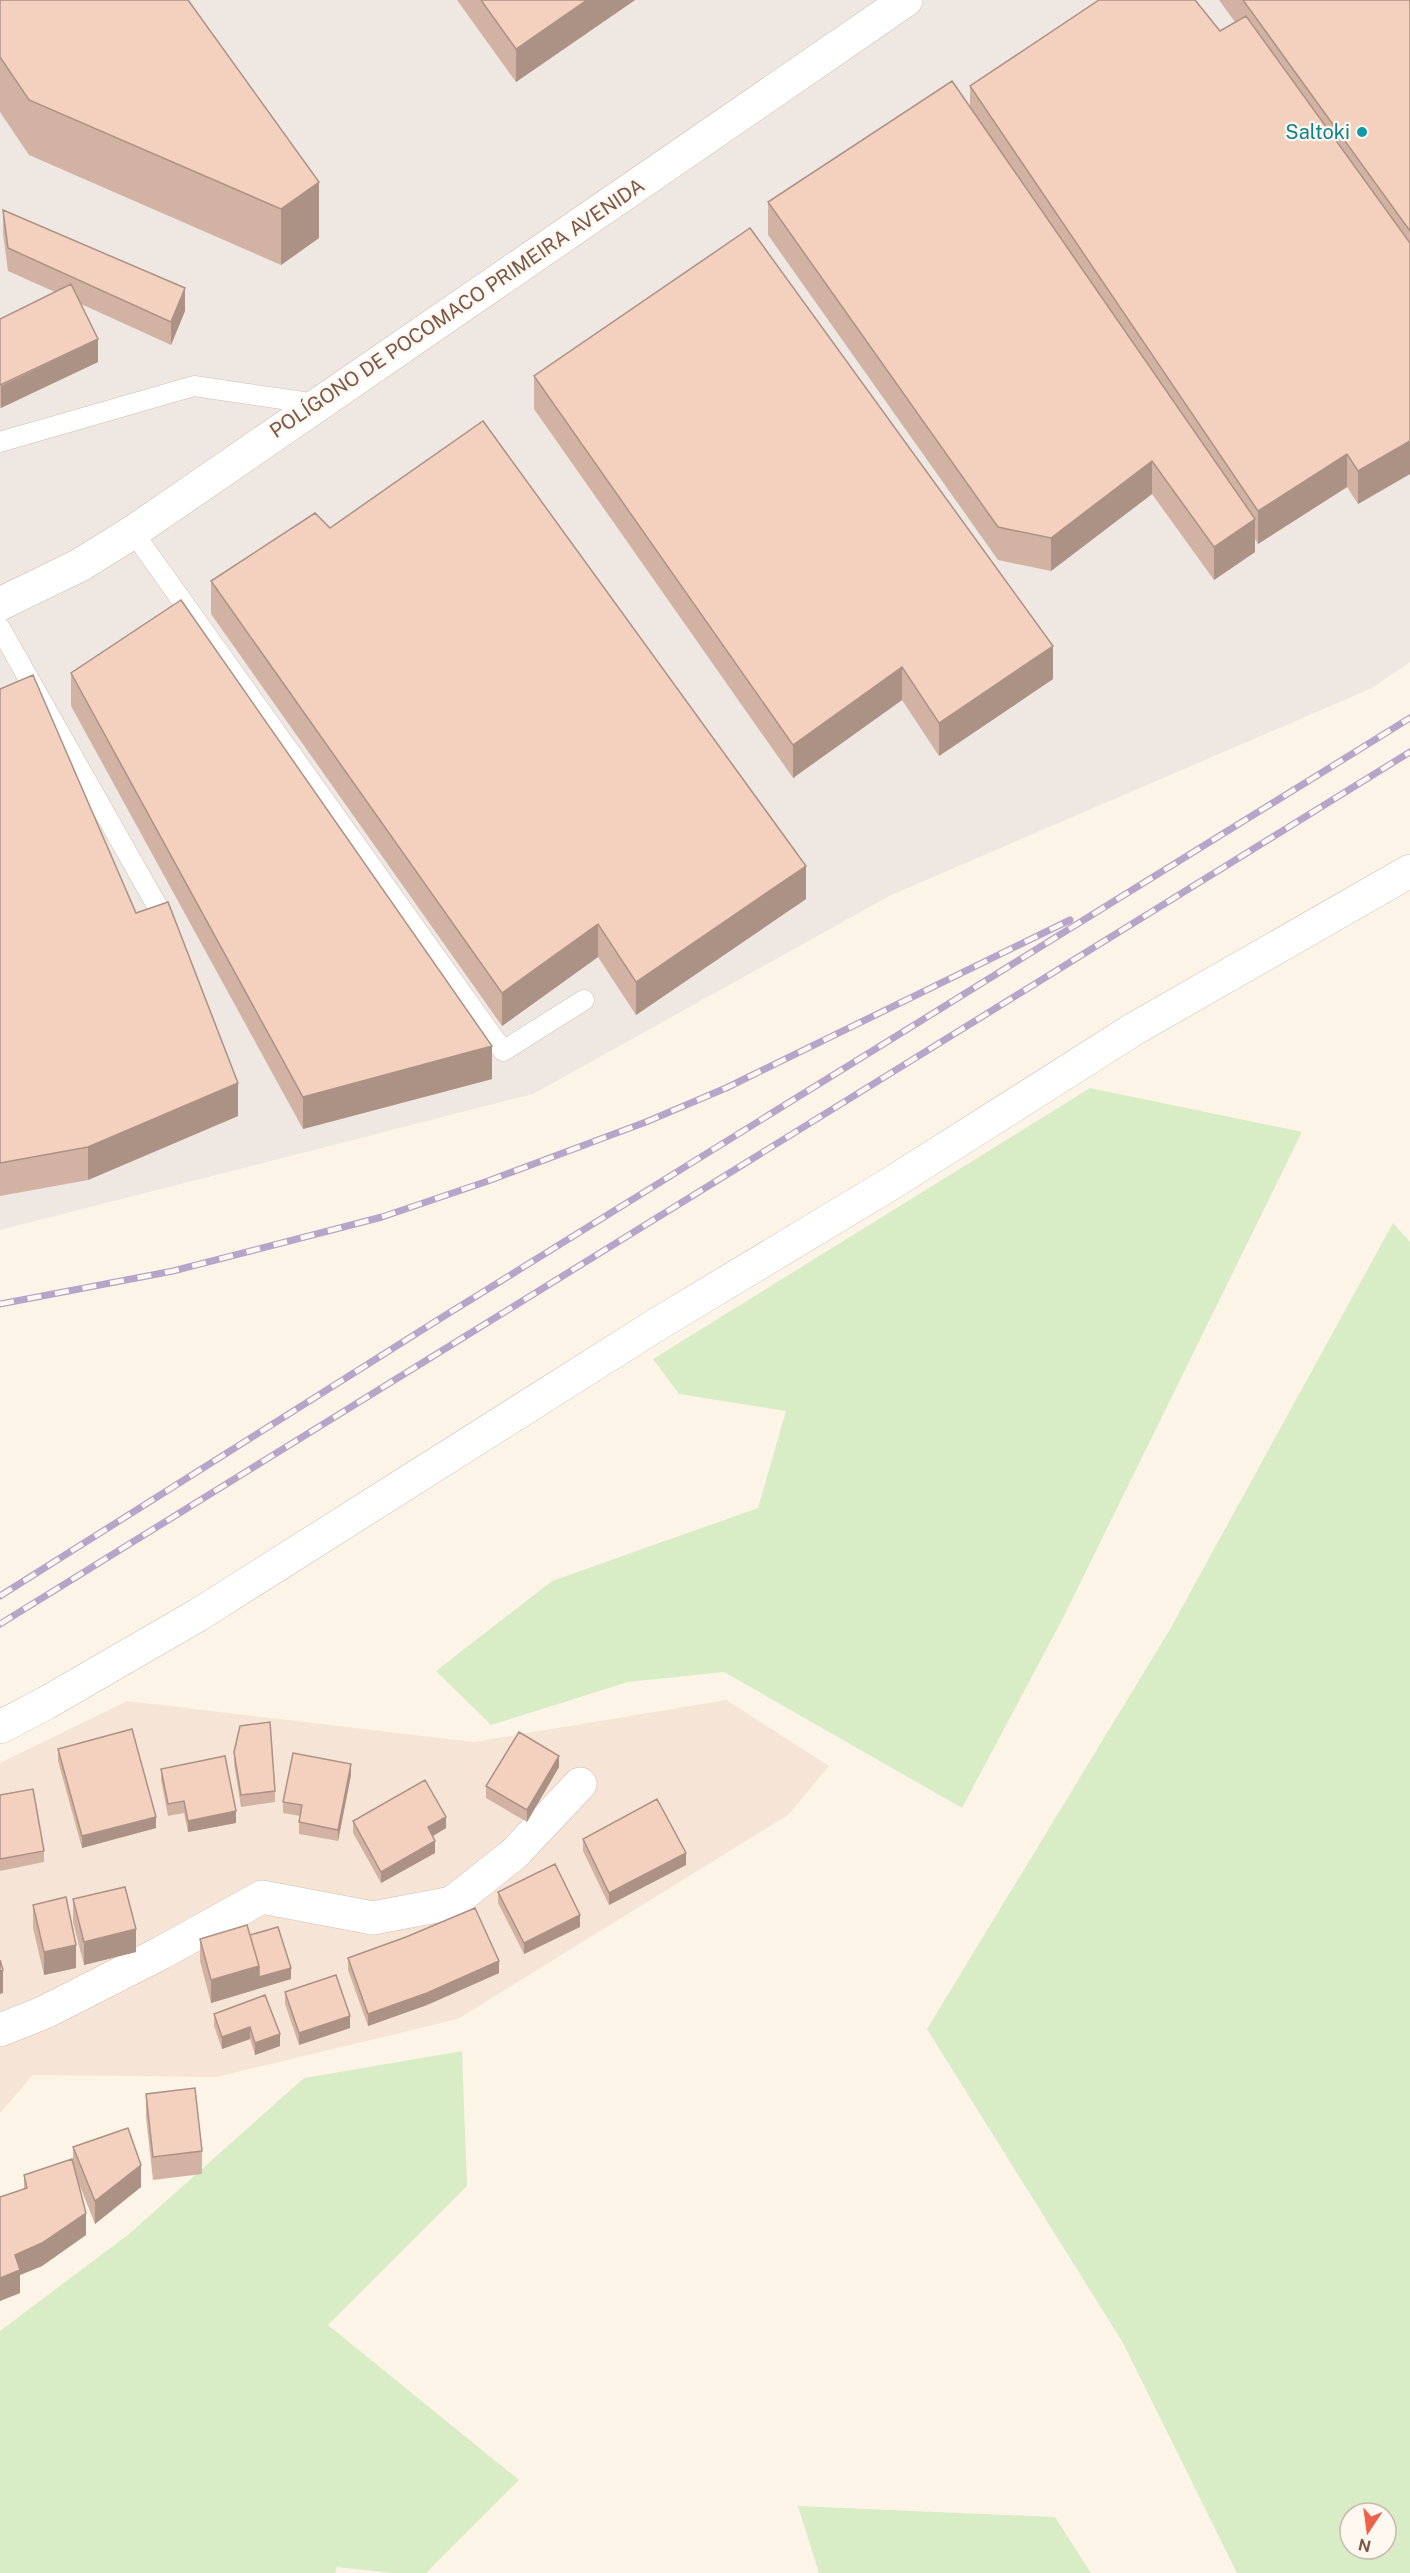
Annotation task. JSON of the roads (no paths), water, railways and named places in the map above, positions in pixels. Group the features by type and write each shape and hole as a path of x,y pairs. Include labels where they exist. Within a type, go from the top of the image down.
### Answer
{"street":[{"name":"POLÍGONO DE POCOMACO PRIMEIRA AVENIDA","path":"0,604 80,565 133,532 906,0"},
{"path":"0,1727 198,1615 656,1325 890,1184 1134,1029 1410,871"},
{"path":"0,2030 45,2012 161,1953 262,1897 373,1918 452,1903 514,1854 580,1784"}],"lane":[{"path":"0,442 194,386 317,404"},
{"path":"133,532 503,1051 584,1000"},
{"path":"0,628 164,918"}],"railway":[{"path":"0,1596 441,1318 1410,718"},
{"path":"0,1624 1410,752"},
{"path":"0,1304 173,1271 382,1217 488,1181 646,1122 726,1088 1070,920"}],"place":[{"name":"Saltoki","path":"1362,132"}]}
